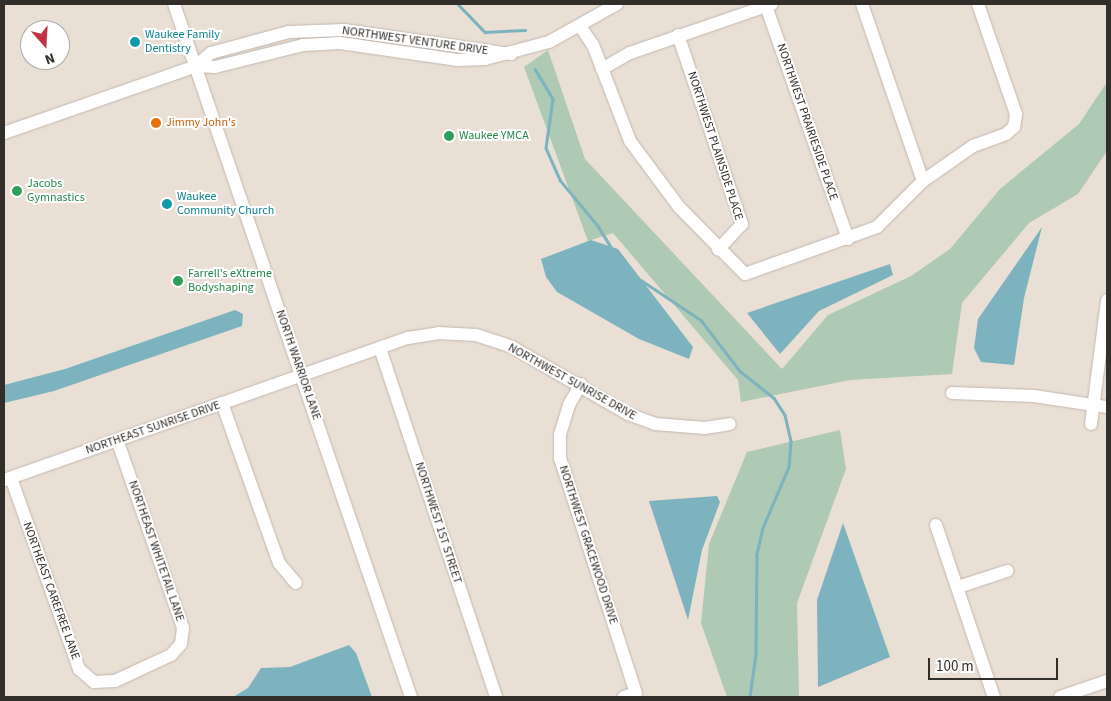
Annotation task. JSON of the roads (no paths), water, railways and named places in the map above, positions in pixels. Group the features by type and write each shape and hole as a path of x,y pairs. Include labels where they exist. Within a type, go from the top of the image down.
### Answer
{"street":[{"name":"NORTH WARRIOR LANE","path":"174,4 412,697"},
{"name":"NORTHWEST VENTURE DRIVE","path":"4,133 196,66 215,67 302,45 340,43 458,60 512,54 549,42 617,4"},
{"path":"862,4 922,181"},
{"path":"580,26 593,45 630,141 679,207 718,250 745,274 848,239 876,227 922,181 973,146 1006,134 1014,127 1016,114 978,4"},
{"path":"602,69 630,53 769,5"},
{"name":"NORTHWEST PRAIRIESIDE PLACE","path":"769,5 848,239"},
{"name":"NORTHWEST PLAINSIDE PLACE","path":"678,35 740,218 739,230 718,250"},
{"path":"1091,424 1105,330 1107,300"},
{"name":"NORTHWEST SUNRISE DRIVE","path":"302,376 380,348 438,333 476,335 512,347 581,384 628,414 655,424 705,428 730,424"},
{"name":"NORTHWEST 1ST STREET","path":"380,348 496,697"},
{"name":"NORTHEAST SUNRISE DRIVE","path":"7,479 302,376"},
{"name":"NORTHWEST GRACEWOOD DRIVE","path":"581,384 569,404 560,434 560,458 636,693 624,697"},
{"path":"952,393 1034,396 1107,407"},
{"path":"222,404 279,563 296,583"},
{"name":"NORTHEAST WHITETAIL LANE","path":"117,440 183,628 181,644 171,655 140,670"},
{"name":"NORTHEAST CAREFREE LANE","path":"7,479 79,668 94,682 115,682 140,670"},
{"path":"936,525 994,697"},
{"path":"958,588 1007,571"},
{"path":"1060,697 1107,681"}],"water":[{"path":"1042,227 1024,298 1014,365 981,362 974,348 978,319"},
{"path":"591,240 618,249 693,347 689,359 639,339 557,292 546,277 541,259"},
{"path":"890,264 893,275 819,311 780,354 747,313"},
{"path":"235,310 243,314 242,326 54,391 4,403 4,385 65,369"},
{"path":"717,496 720,502 702,550 688,620 649,501"},
{"path":"843,523 890,657 818,687 817,600"},
{"path":"349,645 356,653 372,697 233,697 248,688 261,668 290,667"}],"waterway":[{"path":"458,4 485,32 525,30"},
{"path":"535,69 553,99 546,148 560,180 598,226 612,248"},
{"path":"641,280 701,320 740,371 774,398 785,415 791,441 789,467 763,528 757,555 756,654 750,697"}],"place":[{"name":"Waukee Family Dentistry","path":"135,42"},
{"name":"Jimmy John's","path":"156,123"},
{"name":"Waukee YMCA","path":"449,136"},
{"name":"Jacobs Gymnastics","path":"17,191"},
{"name":"Waukee Community Church","path":"167,204"},
{"name":"Farrell's eXtreme Bodyshaping","path":"178,281"}]}
